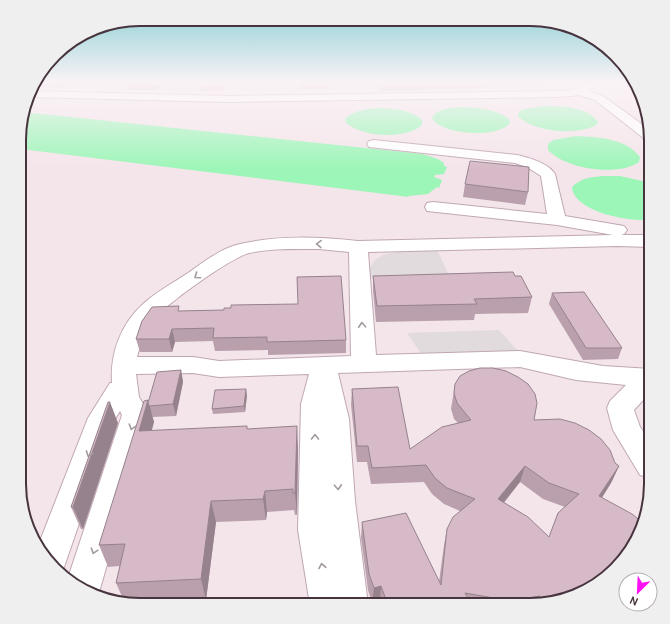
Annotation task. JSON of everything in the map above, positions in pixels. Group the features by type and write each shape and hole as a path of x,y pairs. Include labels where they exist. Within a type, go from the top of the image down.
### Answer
{"street":[{"path":"616,111 644,132"},
{"path":"374,144 517,159 532,164 548,174 557,220"},
{"path":"433,207 557,220 644,235"},
{"path":"52,556 102,418 123,374 130,340 137,324 151,308 219,260 242,249 269,244 319,243 358,247 618,240 644,241"},
{"path":"358,247 364,364"},
{"path":"123,374 193,365 219,369 520,359 576,371 603,375 644,378"},
{"path":"324,365 314,404 315,530 327,598"},
{"path":"324,365 335,419 339,501 349,598"},
{"path":"84,583 136,415 126,398 123,374"},
{"path":"644,389 636,391 620,408 627,430 644,456"}],"shaded area":[{"path":"405,111 418,116 422,120 422,125 415,130 395,135 373,134 353,128 346,123 345,119 357,112"},
{"path":"492,111 504,115 509,119 510,123 504,128 494,131 470,133 446,128 437,124 432,118 437,112"},
{"path":"583,111 598,122 596,125 588,128 556,131 534,126 518,116 519,112"},
{"path":"30,113 423,154 438,159 444,163 444,166 447,167 444,174 435,175 434,177 442,180 439,188 437,187 428,194 408,196 409,197 26,150 27,125"},
{"path":"576,136 602,138 619,142 634,151 640,157 639,162 630,167 618,169 592,169 566,162 556,157 548,150 548,144 553,140"},
{"path":"620,176 644,181 644,220 604,214 582,203 575,196 572,187 586,178"},
{"path":"437,250 455,288 395,276 369,277 368,273 371,266 376,259 383,255 400,251"},
{"path":"499,330 519,352 422,355 407,333"}],"building":[{"path":"470,161 529,167 528,192 465,184"},
{"path":"513,272 515,276 521,276 532,297 474,299 477,304 377,306 373,276"},
{"path":"341,276 346,340 267,342 267,337 213,338 214,328 172,329 169,339 136,339 142,321 152,307 179,306 178,311 224,310 224,308 231,308 231,305 298,304 297,277"},
{"path":"584,292 622,348 586,348 552,293"},
{"path":"480,368 493,368 506,371 528,384 535,394 537,403 534,420 560,419 575,423 589,430 601,439 610,450 615,463 619,466 599,496 638,519 625,547 605,570 593,579 559,594 539,598 540,596 528,598 494,598 465,593 468,598 385,598 381,586 374,588 369,574 362,522 406,513 441,585 447,529 453,517 475,499 447,488 435,478 426,465 372,468 368,446 357,446 352,389 398,387 410,449 442,427 471,420 457,403 454,393 455,384 460,376 469,371","holes":["525,466 549,483 579,494 558,513 549,537 528,517 498,499"]},
{"path":"181,370 173,404 149,406 148,403 157,372"},
{"path":"246,389 244,406 212,409 215,390"},
{"path":"148,400 139,431 247,426 247,429 297,426 295,493 293,493 293,489 265,491 263,499 211,501 201,579 116,583 125,544 99,545 144,401"},
{"path":"108,402 110,402 73,507 71,507"}]}
